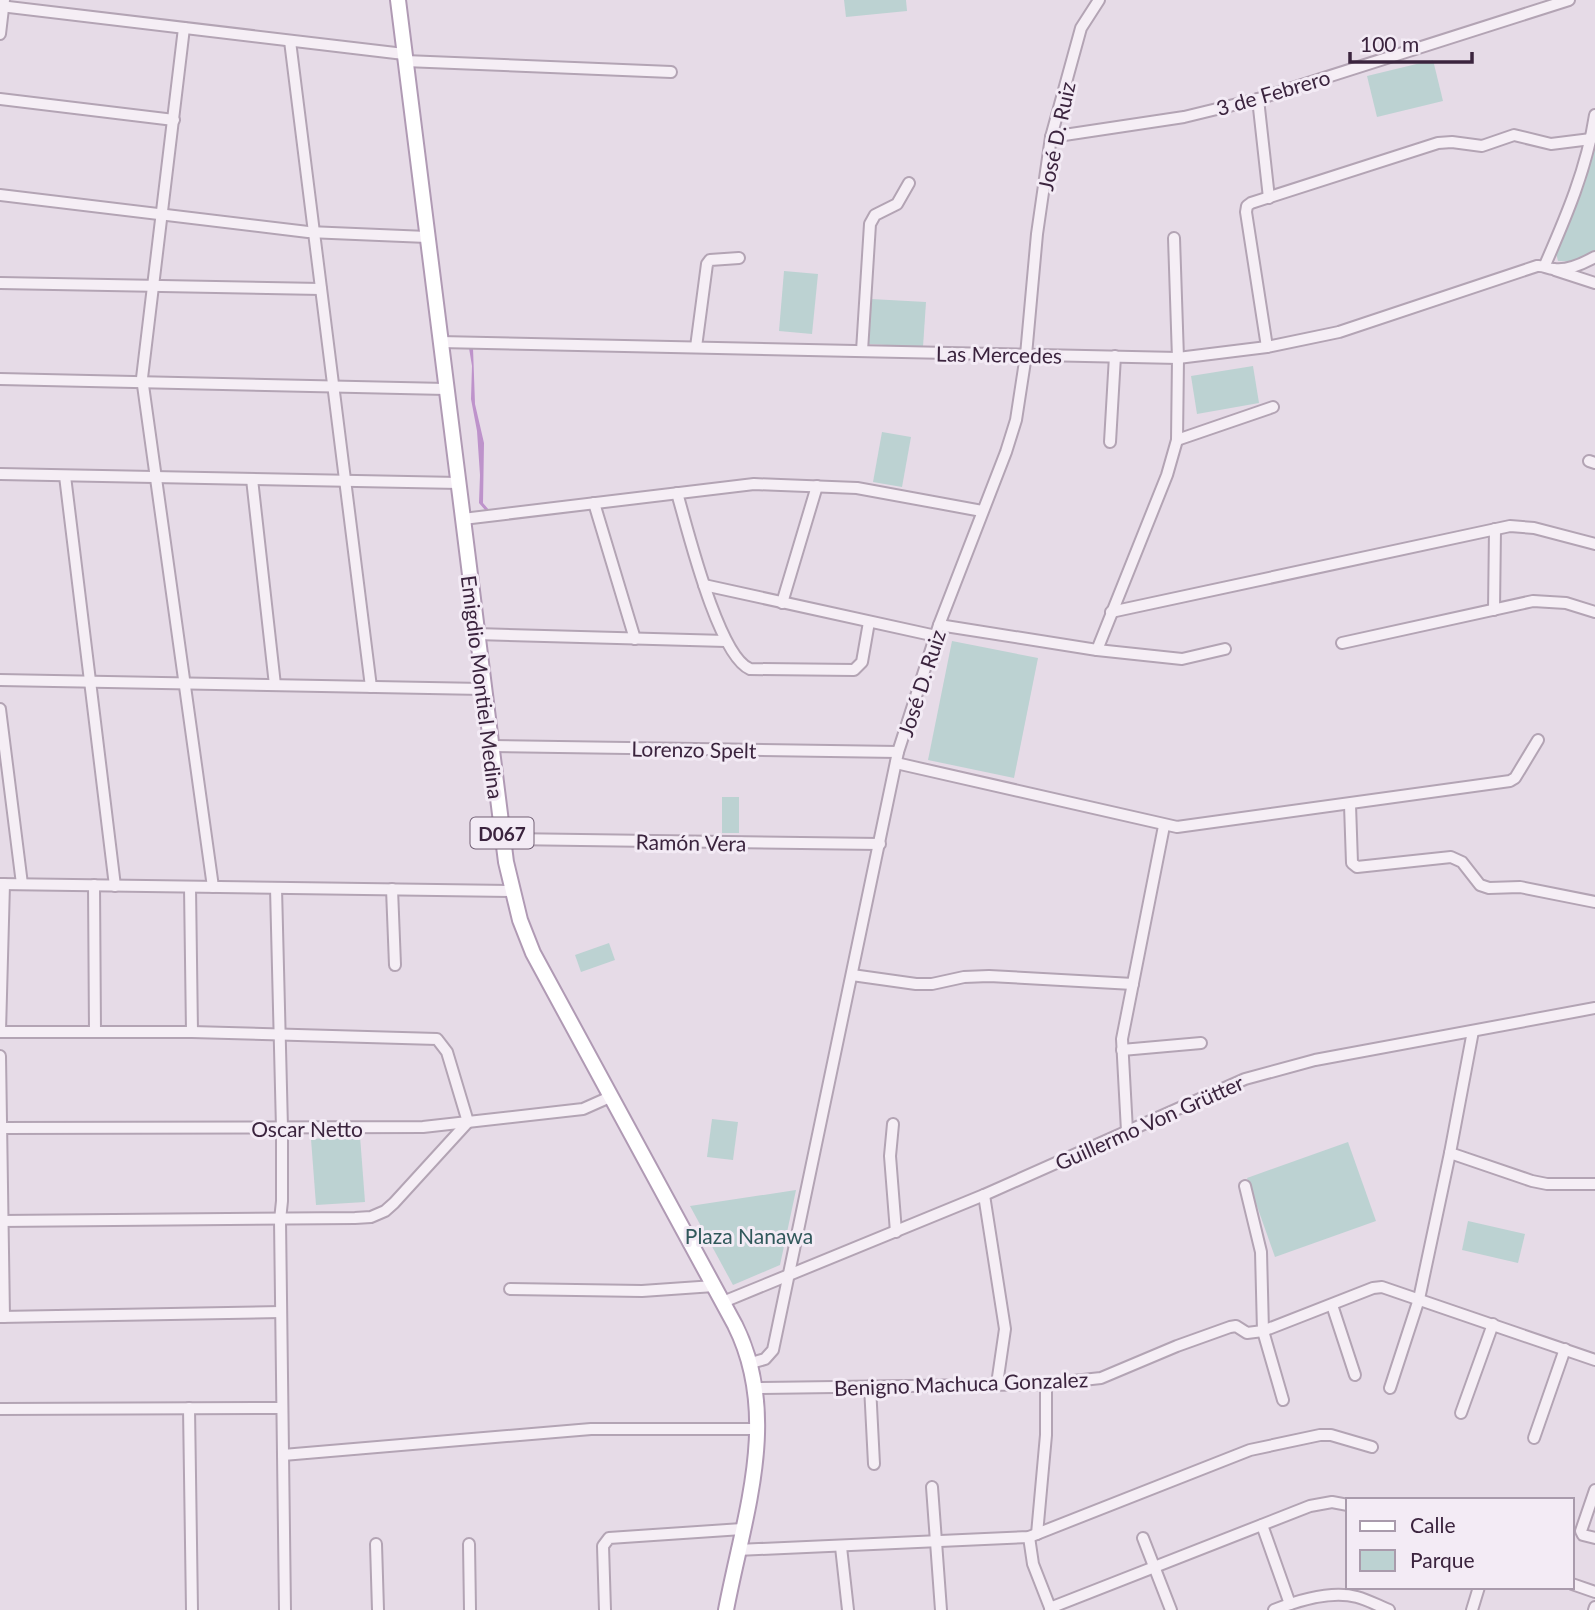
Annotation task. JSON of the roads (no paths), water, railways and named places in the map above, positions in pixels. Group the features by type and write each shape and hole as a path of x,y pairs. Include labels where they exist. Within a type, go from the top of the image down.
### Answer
{"main road":[{"name":"Emigdio Montiel Medina","path":"398,0 502,839 512,891 533,953 740,1333 751,1363 759,1429 726,1610"}],"street":[{"name":"José D. Ruiz","path":"751,1363 765,1359 773,1350 897,758 937,631 1016,421 1026,355 1037,233 1051,137 1081,28 1099,0"},
{"name":"3 de Febrero","path":"1051,137 1184,117 1258,99 1569,0"},
{"path":"0,34 2,4 405,58 671,72"},
{"path":"184,28 142,382 213,887"},
{"path":"290,41 371,687"},
{"path":"0,99 174,120"},
{"path":"1258,99 1269,198"},
{"path":"1595,115 1591,139 1550,267 1595,284"},
{"path":"1267,347 1247,212 1247,206 1251,203 1438,143 1482,146 1514,135 1551,144 1591,139"},
{"path":"862,351 870,224 875,215 897,204 909,183"},
{"path":"0,195 314,233 427,237"},
{"path":"1097,650 1167,475 1177,440 1178,358 1174,238"},
{"name":"Las Mercedes","path":"440,342 1178,358 1267,347 1339,332 1460,290 1550,267 1583,263 1595,257"},
{"path":"696,346 707,264 715,259 739,258"},
{"path":"0,283 321,289"},
{"path":"1110,442 1115,356"},
{"path":"0,379 446,389"},
{"path":"1177,440 1273,407"},
{"path":"0,474 458,483"},
{"path":"65,476 115,886"},
{"path":"252,479 275,685"},
{"path":"463,519 754,484 857,488 982,511"},
{"path":"782,603 817,485"},
{"path":"677,493 704,585 726,641 739,662 750,670 854,670 862,662 869,622"},
{"path":"594,503 635,639"},
{"path":"1111,612 1495,529 1521,526 1595,544"},
{"path":"1494,610 1495,529"},
{"path":"704,585 869,622 937,631 1182,659 1224,649"},
{"path":"1342,643 1534,601 1550,601 1595,612"},
{"path":"476,634 726,641"},
{"path":"0,680 483,690"},
{"path":"0,709 22,884"},
{"name":"Lorenzo Spelt","path":"491,746 897,758 1164,825 1190,826 1510,781 1515,778 1538,740"},
{"path":"1350,804 1352,863 1357,867 1451,857 1462,862 1480,885 1489,888 1520,887 1595,902"},
{"path":"1127,1132 1122,1050 1164,825"},
{"name":"Ramón Vera","path":"502,839 880,844"},
{"path":"1,1221 371,1217 385,1211 468,1122 447,1052 437,1039 192,1032 0,1031 2,884 512,891"},
{"path":"94,886 95,1031"},
{"path":"190,887 192,1032"},
{"path":"276,888 281,1035 280,1220 285,1610"},
{"path":"392,890 395,965"},
{"path":"852,975 916,984 989,976 1133,984"},
{"name":"Guillermo Von Grütter","path":"723,1302 984,1195 1245,1079 1315,1060 1595,1008"},
{"path":"1390,1388 1419,1298 1473,1031"},
{"path":"1122,1050 1201,1043"},
{"path":"0,1056 2,1317 281,1312"},
{"name":"Oscar Netto","path":"1,1128 423,1127 583,1109 610,1097"},
{"path":"893,1124 890,1156 896,1232"},
{"path":"1450,1153 1532,1181 1547,1184 1595,1184"},
{"path":"1245,1186 1261,1252 1263,1331 1283,1400"},
{"path":"984,1195 1005,1329 997,1384"},
{"path":"510,1289 642,1291 714,1286"},
{"name":"Benigno Machuca Gonzalez","path":"756,1388 1046,1384 1101,1378 1233,1326 1247,1333 1263,1331 1373,1288 1382,1287 1595,1360"},
{"path":"1332,1305 1355,1375"},
{"path":"1461,1413 1493,1324"},
{"path":"1534,1438 1565,1349"},
{"path":"1046,1384 1046,1435 1033,1535 1033,1564 1051,1609 1319,1504 1332,1502 1346,1505"},
{"path":"870,1386 874,1464"},
{"path":"189,1408 192,1610"},
{"path":"0,1409 282,1408"},
{"path":"283,1455 591,1429 759,1429"},
{"path":"737,1550 842,1547 1033,1535 1250,1450 1320,1435 1331,1435 1372,1447"},
{"path":"932,1488 941,1610"},
{"path":"1595,1490 1581,1531 1583,1535 1595,1538"},
{"path":"1262,1525 1290,1604"},
{"path":"605,1610 603,1546 609,1538 742,1529"},
{"path":"1143,1538 1171,1610"},
{"path":"376,1544 378,1610"},
{"path":"469,1544 470,1610"},
{"path":"842,1547 848,1610"},
{"path":"1574,1585 1595,1592"},
{"path":"1472,1610 1478,1589"},
{"path":"1274,1610 1326,1595 1359,1592 1389,1610"}],"park label":[{"name":"Plaza Nanawa","path":"749,1235"}]}
